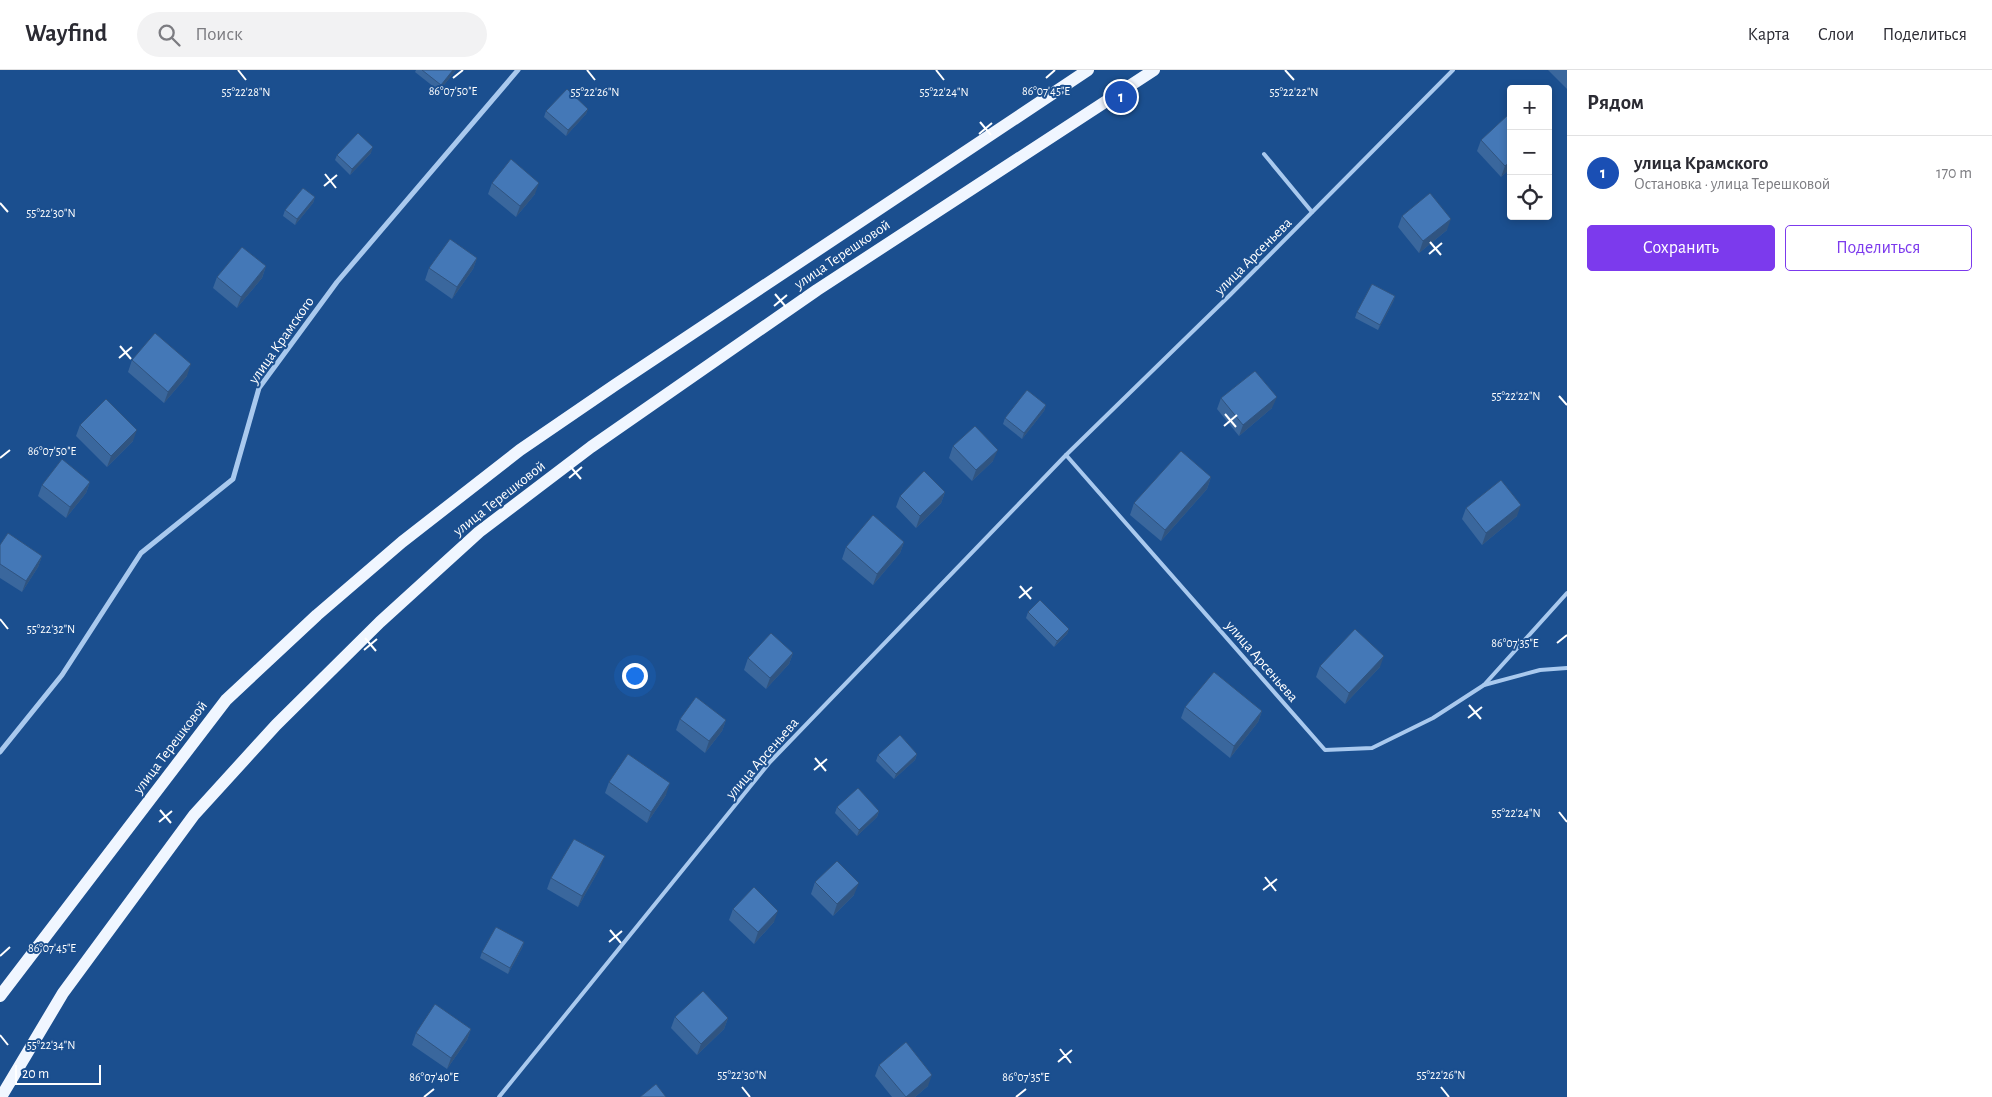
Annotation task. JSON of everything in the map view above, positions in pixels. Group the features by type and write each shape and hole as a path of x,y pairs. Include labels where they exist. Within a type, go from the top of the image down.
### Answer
{"main road":[{"name":"улица Терешковой","path":"0,996 226,700 317,616 395,548 520,450 1088,70"},
{"name":"улица Терешковой","path":"1,1097 63,993 194,815 276,724 380,622 480,532 591,447 784,312 1154,70"}],"street":[{"name":"улица Крамского","path":"0,752 62,675 142,553 233,480 259,388 337,282 518,70"}],"lane":[{"name":"улица Арсеньева","path":"499,1097 770,762 1066,455 1453,70"},
{"path":"1264,154 1312,212"},
{"name":"улица Арсеньева","path":"1066,455 1325,750 1372,748 1433,718 1484,685"},
{"path":"1484,685 1567,593"},
{"path":"1484,685 1540,670 1567,668"}],"building":[{"path":"422,70 453,70 441,85"},
{"path":"567,89 588,109 568,130 546,111"},
{"path":"1507,116 1507,164 1505,166 1481,140"},
{"path":"358,133 373,147 352,169 337,155"},
{"path":"511,159 539,183 520,206 492,183"},
{"path":"303,188 315,197 297,219 285,210"},
{"path":"1430,193 1451,219 1423,241 1402,216"},
{"path":"450,239 477,258 457,287 429,268"},
{"path":"242,247 266,266 241,297 217,277"},
{"path":"1372,284 1395,296 1380,325 1357,312"},
{"path":"155,333 191,364 168,392 132,360"},
{"path":"1255,371 1277,397 1243,425 1221,398"},
{"path":"1027,390 1046,405 1024,433 1005,418"},
{"path":"106,399 137,430 111,456 80,425"},
{"path":"975,426 998,450 976,470 953,446"},
{"path":"1181,451 1211,477 1165,530 1134,503"},
{"path":"62,459 90,482 70,507 42,485"},
{"path":"924,471 945,492 920,516 900,496"},
{"path":"1501,480 1521,505 1486,533 1466,508"},
{"path":"873,515 904,542 877,574 846,547"},
{"path":"8,533 42,556 26,581 0,564 0,545"},
{"path":"1040,600 1069,629 1057,641 1028,612"},
{"path":"1355,629 1384,656 1349,693 1320,666"},
{"path":"771,633 793,653 770,678 748,658"},
{"path":"1214,672 1262,711 1234,746 1185,707"},
{"path":"696,697 726,720 709,741 680,719"},
{"path":"900,735 917,754 896,774 878,755"},
{"path":"628,754 670,783 651,812 609,782"},
{"path":"858,788 879,811 859,830 837,807"},
{"path":"574,839 605,856 582,896 551,878"},
{"path":"837,861 859,883 837,904 815,882"},
{"path":"754,887 778,911 758,932 733,909"},
{"path":"496,927 524,942 510,968 482,952"},
{"path":"703,991 728,1018 701,1044 675,1017"},
{"path":"435,1004 471,1029 451,1058 416,1033"},
{"path":"906,1042 932,1075 906,1097 879,1065"},
{"path":"656,1084 666,1097 640,1097"}],"place":[{"name":"улица Крамского","path":"1121,97"}]}
